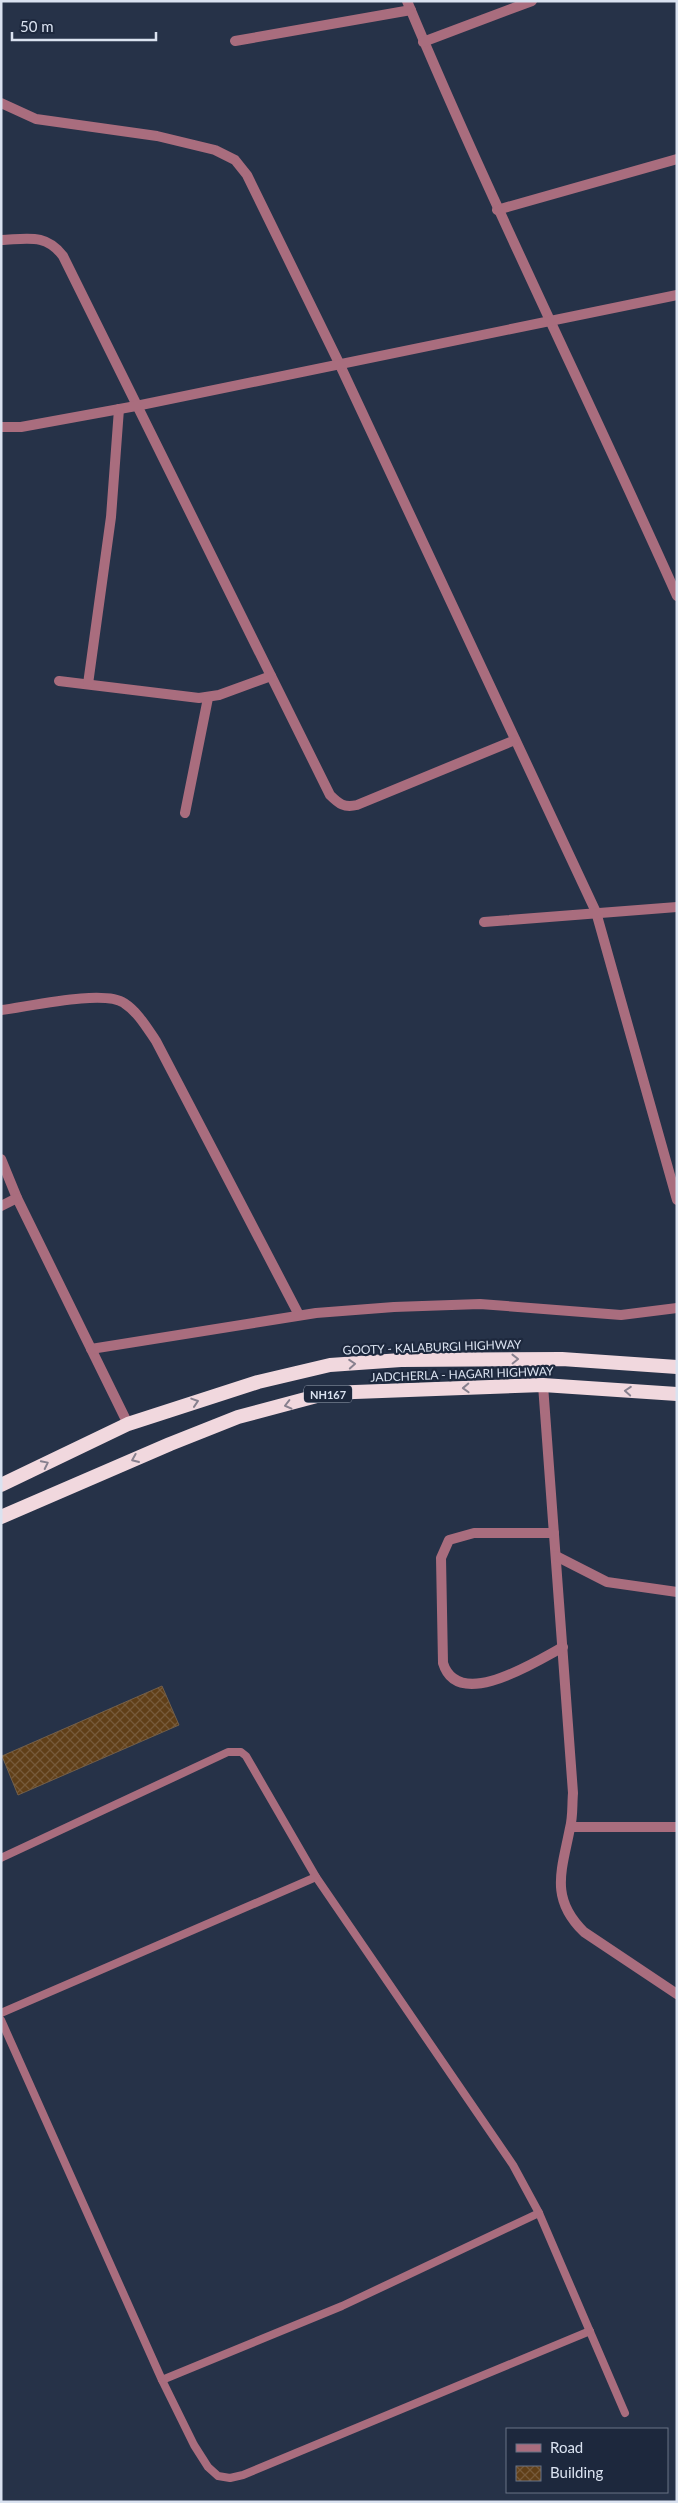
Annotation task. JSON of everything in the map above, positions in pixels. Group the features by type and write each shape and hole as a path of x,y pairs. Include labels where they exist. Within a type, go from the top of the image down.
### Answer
{"highway":[{"name":"GOOTY - KALABURGI HIGHWAY","path":"1,1486 128,1424 258,1382 330,1365 401,1360 562,1359 677,1367"},
{"name":"JADCHERLA - HAGARI HIGHWAY","path":"1,1517 170,1444 238,1417 328,1394 543,1385 677,1394"}],"street":[{"path":"423,42 532,1"},
{"path":"235,41 409,6 497,210 677,596"},
{"path":"1,103 36,119 157,136 214,150 235,160 247,176 339,362 596,912 677,1200"},
{"path":"497,210 677,159"},
{"path":"1,240 35,238 49,241 57,248 330,795 343,806 357,805 515,740"},
{"path":"1,427 21,427 136,406 339,362 677,295"},
{"path":"88,684 111,516 119,409"},
{"path":"59,681 208,698 271,676"},
{"path":"185,813 208,698"},
{"path":"484,922 677,907"},
{"path":"1,1010 99,996 123,1002 141,1019 156,1041 299,1315"},
{"path":"1,1159 17,1198 128,1424"},
{"path":"1,1206 17,1198"},
{"path":"91,1349 299,1315 394,1307 480,1304 621,1315 677,1308"},
{"path":"543,1385 573,1793 571,1827 561,1861 560,1890 563,1904 571,1920 584,1932 677,1994"},
{"path":"554,1532 474,1533 449,1540 441,1558 443,1663 445,1671 458,1682 488,1682 523,1670 563,1646"},
{"path":"556,1556 608,1582 677,1592"},
{"path":"571,1827 677,1827"}],"lane":[{"path":"1,1858 220,1756 242,1752 251,1762 316,1877 513,2165 539,2213 625,2413"},
{"path":"1,2013 316,1877"},
{"path":"1,2020 162,2380 194,2445 208,2467 218,2476 230,2478 243,2475 590,2331"},
{"path":"162,2380 342,2306 539,2213"}],"building":[{"path":"162,1686 179,1725 18,1795 2,1756"}]}
